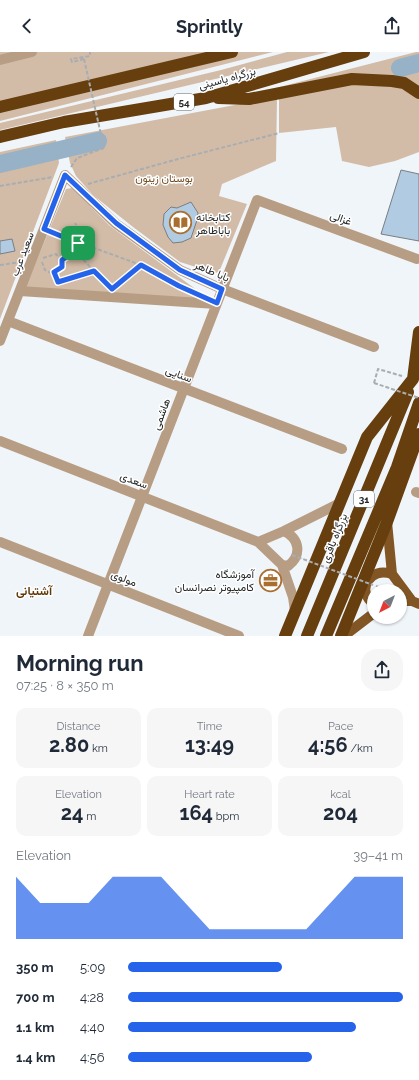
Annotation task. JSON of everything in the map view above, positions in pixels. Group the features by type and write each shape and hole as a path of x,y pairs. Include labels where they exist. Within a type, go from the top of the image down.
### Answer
{"highway":[{"path":"0,107 232,52"},
{"name":"بزرگراه یاسینی","path":"0,137 64,122 206,98 364,52"},
{"path":"206,98 249,100 352,79 392,80 404,84 419,93"},
{"path":"285,636 367,437 413,379 419,332"},
{"name":"بزرگراه باقری","path":"307,636 413,379 419,361"},
{"name":"31","path":"326,636 396,467 419,403"},
{"path":"341,636 387,522 419,434"}],"main road":[{"path":"387,522 392,574 415,603"},
{"path":"367,596 367,582 370,577 380,572 392,574"},
{"path":"344,636 367,618"}],"street":[{"path":"0,60 32,52"},
{"name":"بابا طاهر","path":"65,175 116,223 180,270 222,289 374,347"},
{"name":"سعید عرب","path":"0,342 65,175"},
{"name":"هاشمی","path":"88,636 257,200"},
{"name":"غزالی","path":"257,200 417,259"},
{"path":"20,291 216,304"},
{"name":"سنایی","path":"8,321 342,449"},
{"name":"سعدی","path":"0,441 258,542"},
{"path":"295,611 293,597 282,565 258,542 284,531 340,503"},
{"path":"282,565 288,566 293,562 298,551 294,539 284,531"},
{"name":"مولوی","path":"0,542 239,636"}],"path":[{"path":"78,158 104,148 84,59 72,62 71,59 90,56 90,52"},
{"path":"78,187 279,133"},
{"path":"0,186 65,175"},
{"path":"62,260 75,251 78,243 81,233 75,223"},
{"path":"44,229 78,243 141,265 198,294"},
{"path":"75,251 112,289 141,265"},
{"path":"56,254 62,260 62,267 51,273 45,270 42,264 43,258 56,254"},
{"path":"0,265 32,260"},
{"path":"54,272 58,282 94,271"},
{"path":"413,379 378,369 374,383 419,398"},
{"path":"292,555 370,584"}],"green space":[{"path":"0,52 273,52 0,121"},
{"path":"287,52 329,52 0,130 0,123 221,70"},
{"path":"419,52 419,87 401,79 248,95"},
{"path":"352,83 400,86 419,96 419,152 395,161 369,167 342,161 336,127 279,133 279,97"},
{"name":"بوستان زیتون","path":"277,97 276,161 222,184 219,196 247,204 219,272 215,273 180,262 93,195 76,176 70,163 65,137"},
{"path":"56,140 59,163 0,319 0,152"},
{"path":"78,187 91,207 110,226 213,302 25,289 66,189"}],"building":[{"path":"401,170 419,174 419,241 381,234"},
{"name":"کتابخانه باباطاهر","path":"191,202 198,213 191,238 182,242 173,243 168,237 163,225 164,214 171,207 177,208"},
{"path":"12,239 15,251 0,254 0,241"}],"waterway":[{"path":"400,68 419,63"},
{"path":"0,164 98,141"}],"place":[{"name":"کتابخانه باباطاهر","path":"180,223"},
{"name":"آموزشگاه کامپیوتر نصرانسان","path":"270,580"}],"district":[{"name":"آشتیانی","path":"34,591"}],"route":[{"path":"65,175 116,223 180,270 222,289 217,303 179,286 141,265 112,289 94,271 58,282 54,272 62,267 62,260 75,251 78,243 44,229 65,175"}]}
